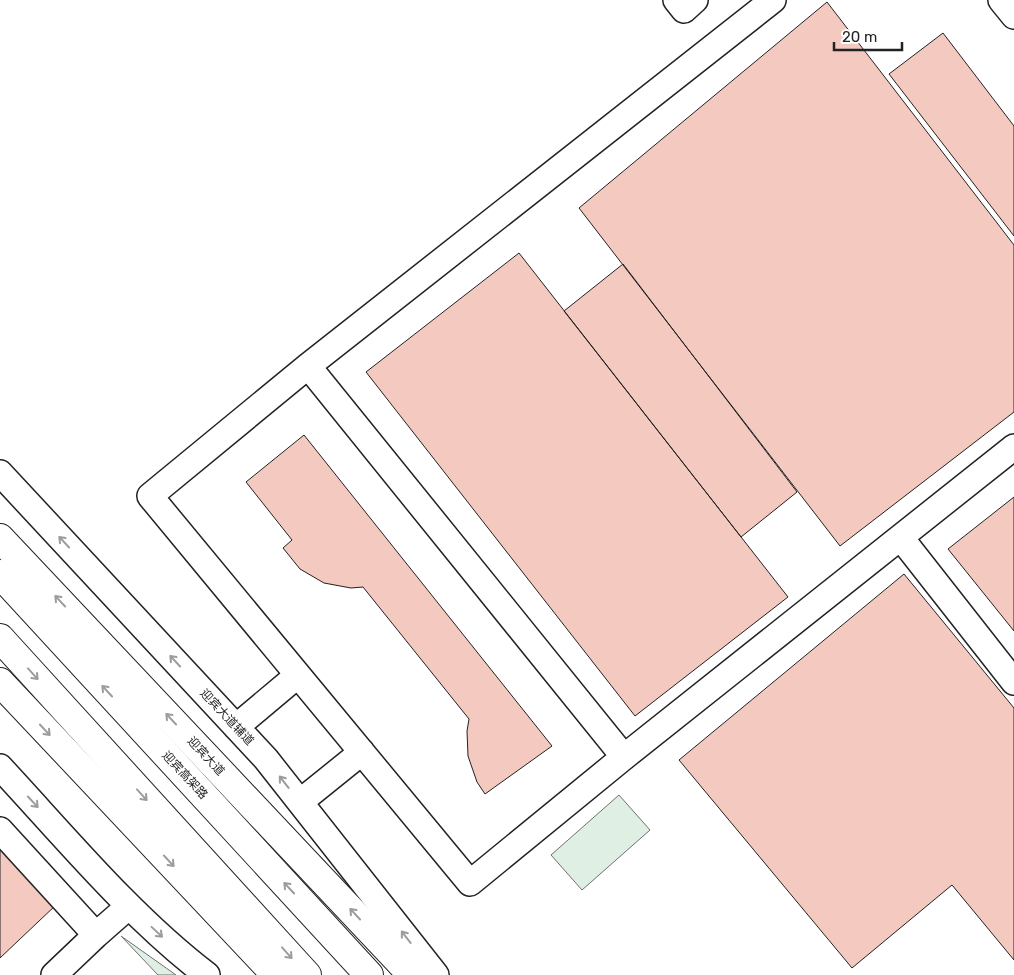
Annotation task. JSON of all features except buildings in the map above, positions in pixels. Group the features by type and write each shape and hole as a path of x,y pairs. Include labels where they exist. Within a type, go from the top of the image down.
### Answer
{"main road":[{"name":"迎宾大道","path":"0,538 412,975"},
{"name":"迎宾高架路","path":"0,574 369,975"},
{"path":"0,638 307,975"},
{"path":"0,682 276,975"}],"street":[{"path":"676,0 684,10 695,0"},
{"path":"774,0 308,366 150,496 470,883 624,757 1014,447"},
{"path":"308,366 624,757"},
{"name":"迎宾大道辅道","path":"0,473 266,759 436,975"},
{"path":"901,538 1014,682"},
{"path":"236,727 298,675"},
{"path":"300,802 362,752"},
{"path":"0,766 130,906 184,957 208,975"},
{"path":"0,830 96,935"},
{"path":"54,975 130,906"}],"green space":[{"path":"619,795 650,830 582,890 551,855"},
{"path":"121,936 176,975 158,975"}]}
